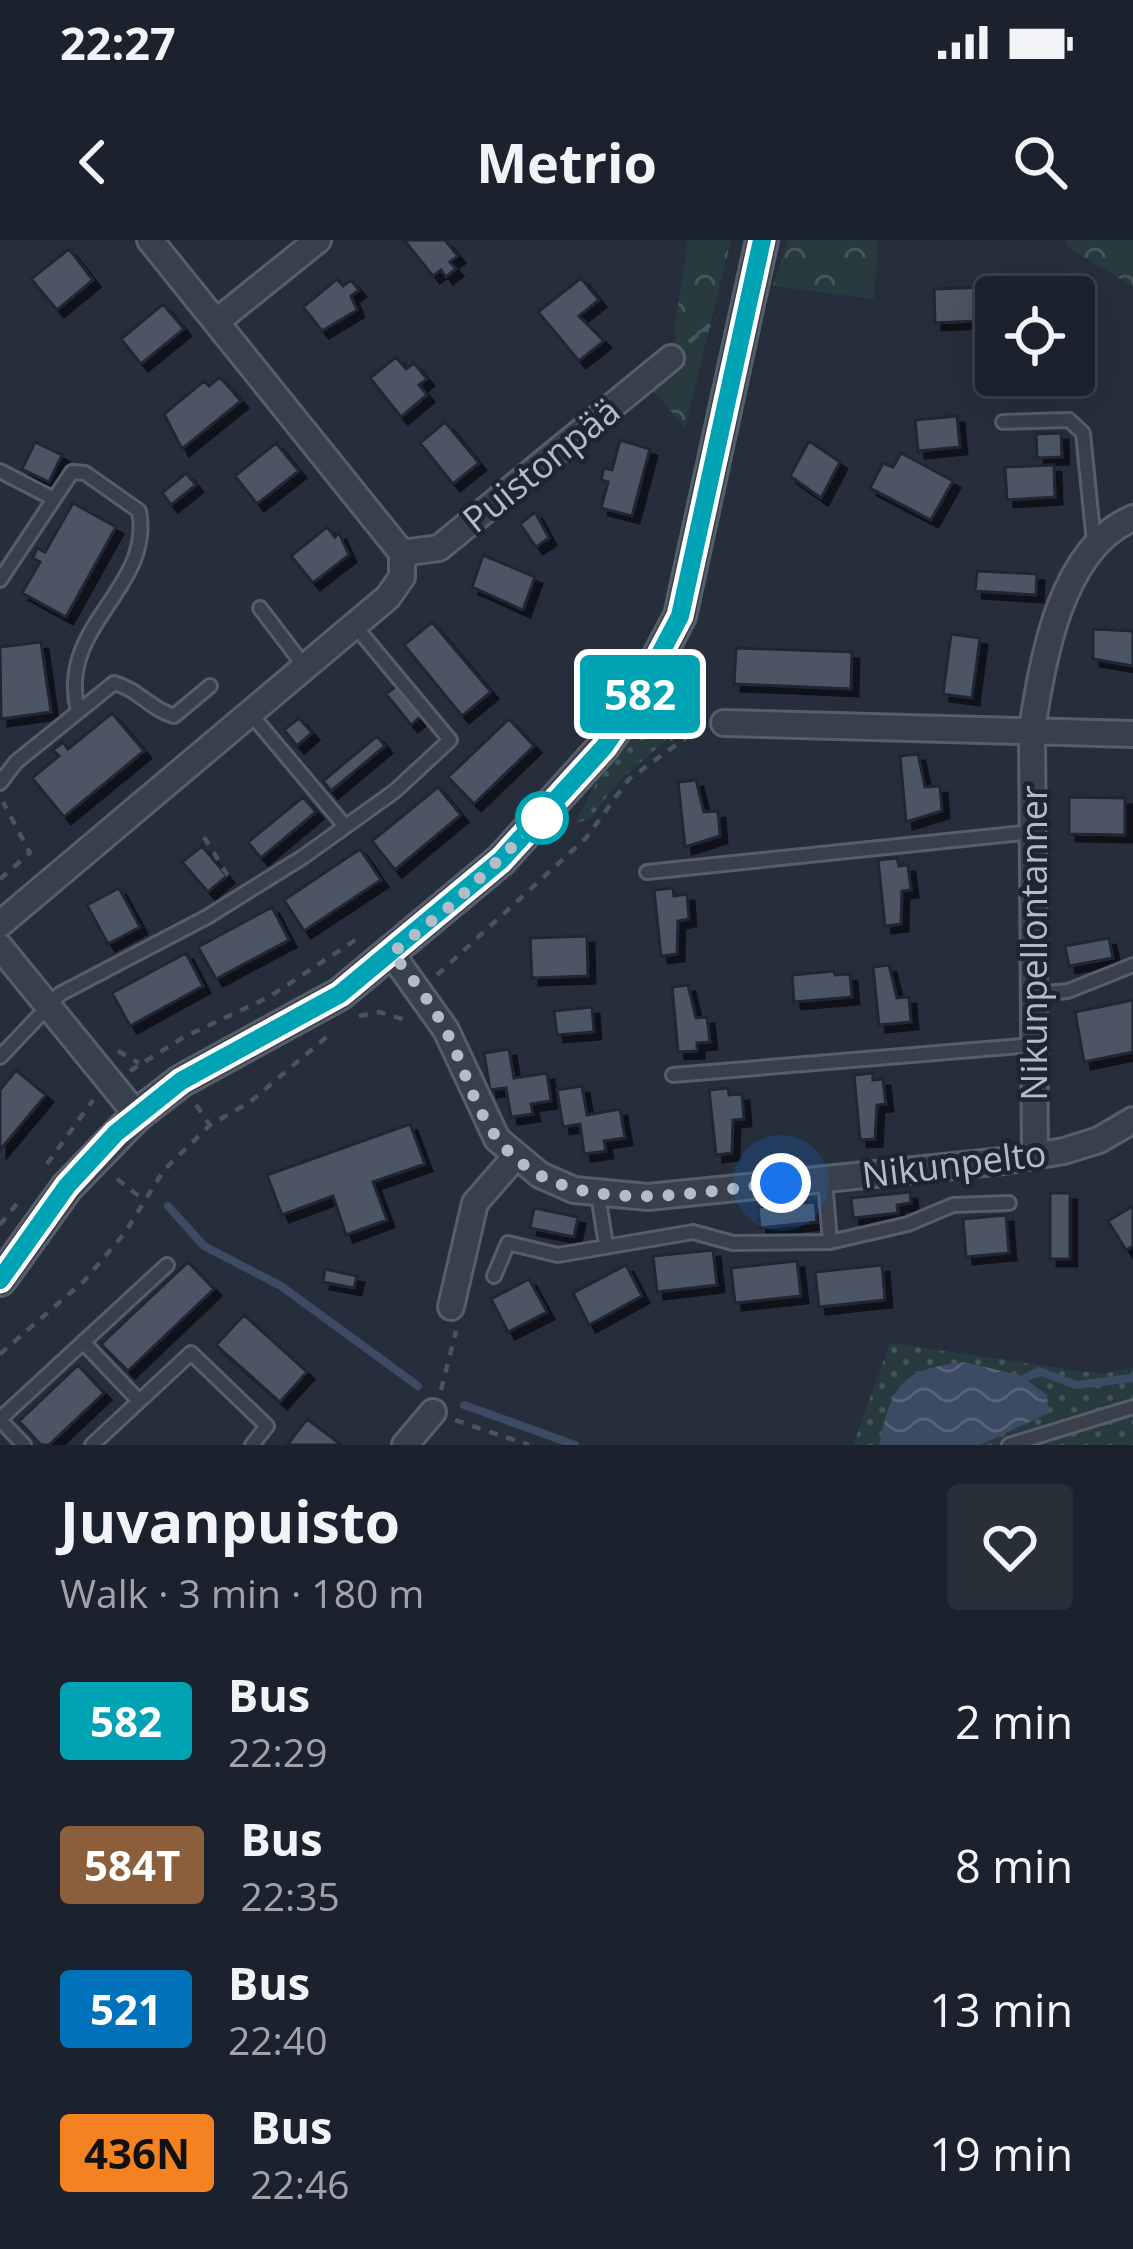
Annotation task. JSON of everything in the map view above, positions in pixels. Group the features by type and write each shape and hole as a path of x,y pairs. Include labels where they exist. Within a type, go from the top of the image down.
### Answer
{"street":[{"path":"0,924 388,597 402,577 402,553 150,240"},
{"path":"215,322 318,240"},
{"path":"0,1280 67,1186 137,1115 181,1081 340,994 384,940 455,902 542,818 625,718 680,616 762,240"},
{"name":"Puistonpää","path":"402,553 439,548 671,358"},
{"path":"1094,544 1133,518"},
{"name":"Nikunpellontanner","path":"1035,1156 1032,730 1040,675 1094,544"},
{"path":"724,723 1133,734"},
{"name":"Nikunpelto","path":"384,940 446,1030 484,1119 515,1157 557,1183 598,1195 648,1197 1035,1156 1099,1140 1133,1120"},
{"path":"0,947 137,1115"},
{"path":"451,1307 476,1203 515,1157"},
{"path":"405,1445 433,1412"}],"lane":[{"path":"1003,422 1069,420 1083,433 1094,544"},
{"path":"0,471 50,497"},
{"path":"0,580 50,497 72,472 85,473 139,511 142,528 124,581 78,652 73,691 78,711"},
{"path":"260,608 305,667"},
{"path":"0,1057 48,1004 240,896 395,791 450,740 354,626"},
{"path":"0,783 11,768 114,683 132,687 159,712 174,716 210,686"},
{"path":"250,713 345,826"},
{"path":"0,752 11,768"},
{"path":"646,872 1033,832"},
{"path":"1034,994 1068,991 1133,965"},
{"path":"673,1075 1034,1045"},
{"path":"825,1179 830,1242"},
{"path":"598,1195 606,1245"},
{"path":"494,1276 508,1243 557,1255 693,1232 734,1243 830,1242 908,1224 953,1205 1009,1202"},
{"path":"24,1445 0,1420 167,1265"},
{"path":"83,1342 140,1401"},
{"path":"92,1445 191,1353 267,1426 252,1445"},
{"path":"1009,1445 1133,1407"}],"path":[{"path":"671,358 719,317 723,305"},
{"path":"392,1015 586,838 629,779 676,743"},
{"path":"0,797 31,853 0,879"},
{"path":"204,837 240,896"},
{"path":"43,1169 89,1103 139,1063 384,940"},
{"path":"354,1018 392,1015 417,1028"},
{"path":"0,1354 84,1281 164,1170 210,1125 250,1102 340,1027"},
{"path":"105,1038 139,1063"},
{"path":"193,1099 210,1125"},
{"path":"110,1173 145,1200"},
{"path":"0,1225 24,1194"},
{"path":"451,1307 458,1323 433,1412 529,1445"}],"green space":[{"path":"688,240 731,240 685,428 652,389 676,366 675,326"},
{"path":"788,240 878,240 874,299 773,286"},
{"path":"1066,240 1133,240 1133,286 1068,248"},
{"path":"649,722 666,740 617,783 590,819 574,824 606,765"},
{"path":"890,1343 1101,1374 1133,1368 1133,1445 853,1445"}],"water":[{"path":"964,1362 1019,1375 1047,1395 1049,1413 980,1445 879,1445 889,1407 902,1384 926,1370"}],"building":[{"path":"404,240 445,240 458,256 450,262 456,269 446,277 441,270 433,276"},
{"path":"69,249 93,280 57,310 31,279"},
{"path":"581,278 599,300 579,316 604,341 579,361 538,312"},
{"path":"337,279 343,286 351,280 359,290 351,296 357,310 322,331 303,307"},
{"path":"975,287 975,321 935,323 934,289"},
{"path":"163,304 184,329 141,364 121,339"},
{"path":"396,357 406,369 414,363 427,379 419,385 427,395 401,417 370,378"},
{"path":"220,377 241,401 182,449 164,414 204,381 209,386"},
{"path":"957,416 960,447 918,451 915,420"},
{"path":"445,422 479,463 453,484 420,443"},
{"path":"1061,433 1062,457 1037,458 1036,434"},
{"path":"620,440 650,449 632,516 601,508 608,482 601,480 604,468 612,470"},
{"path":"809,441 840,462 821,498 790,476"},
{"path":"35,442 62,455 49,482 22,469"},
{"path":"276,443 299,471 257,504 235,476"},
{"path":"901,453 953,481 931,520 870,488 883,463 893,467"},
{"path":"1054,465 1055,497 1007,500 1005,467"},
{"path":"186,473 196,485 171,505 162,493"},
{"path":"73,503 116,527 66,617 22,593 40,562 33,558 37,548 45,552"},
{"path":"535,512 549,538 536,547 520,524"},
{"path":"327,527 335,537 339,533 349,555 313,583 291,556"},
{"path":"483,555 535,577 523,610 472,587"},
{"path":"977,571 1037,574 1036,595 975,591"},
{"path":"432,622 491,692 462,716 404,645"},
{"path":"1093,629 1133,631 1133,666 1093,659"},
{"path":"951,634 980,638 972,698 943,694"},
{"path":"41,642 51,712 1,719 0,647"},
{"path":"736,648 852,652 851,689 734,684"},
{"path":"396,686 421,716 411,725 386,694"},
{"path":"112,713 144,751 64,817 32,778 59,756 53,750 63,742 68,749"},
{"path":"299,718 312,733 297,746 284,730"},
{"path":"509,719 534,746 474,804 448,777"},
{"path":"377,736 385,746 331,791 323,781"},
{"path":"918,754 925,787 940,786 942,811 906,822 900,756"},
{"path":"696,780 704,812 718,811 720,836 685,847 678,782"},
{"path":"438,787 461,815 395,870 372,841"},
{"path":"303,797 316,812 261,858 248,842"},
{"path":"1069,797 1125,798 1125,835 1069,834"},
{"path":"202,846 227,876 208,892 182,862"},
{"path":"360,849 381,880 304,931 284,900"},
{"path":"897,858 899,866 908,865 911,890 902,891 901,924 885,926 878,860"},
{"path":"119,888 140,927 108,944 87,905"},
{"path":"673,888 674,896 687,894 689,919 678,921 677,954 661,956 654,890"},
{"path":"272,907 289,940 216,979 198,947"},
{"path":"587,936 588,976 532,978 530,938"},
{"path":"1109,938 1113,958 1069,966 1065,946"},
{"path":"186,953 203,986 130,1026 112,993"},
{"path":"889,965 897,998 909,997 911,1022 879,1025 873,967"},
{"path":"834,971 835,975 850,974 852,997 794,1002 792,975"},
{"path":"688,985 696,1018 707,1017 710,1042 697,1043 697,1051 678,1052 672,987"},
{"path":"1133,1000 1133,1052 1084,1062 1075,1012"},
{"path":"592,1007 594,1032 557,1035 554,1011"},
{"path":"509,1049 514,1078 547,1073 551,1101 531,1104 533,1114 511,1117 506,1088 490,1090 484,1053"},
{"path":"16,1070 46,1095 0,1150 0,1090"},
{"path":"873,1073 873,1080 883,1079 886,1104 877,1105 875,1139 860,1140 854,1075"},
{"path":"582,1086 587,1115 620,1109 625,1138 604,1141 606,1151 584,1154 580,1124 563,1127 557,1090"},
{"path":"728,1088 729,1095 742,1094 744,1119 733,1120 732,1153 716,1155 709,1090"},
{"path":"410,1124 425,1164 373,1182 387,1220 346,1235 333,1196 282,1215 267,1175"},
{"path":"910,1192 911,1203 897,1205 898,1213 853,1218 851,1198"},
{"path":"1050,1193 1070,1193 1070,1259 1050,1259"},
{"path":"815,1202 817,1222 760,1228 758,1207"},
{"path":"1133,1206 1133,1246 1126,1250 1108,1221"},
{"path":"534,1208 578,1217 574,1237 530,1228"},
{"path":"1006,1215 1009,1253 966,1257 963,1219"},
{"path":"713,1250 717,1285 657,1292 653,1256"},
{"path":"797,1261 801,1296 735,1303 731,1268"},
{"path":"188,1262 214,1289 128,1371 101,1344"},
{"path":"626,1265 642,1296 589,1325 573,1293"},
{"path":"882,1265 885,1300 819,1307 815,1272"},
{"path":"325,1269 357,1276 354,1288 323,1282"},
{"path":"529,1279 547,1312 508,1332 491,1299"},
{"path":"244,1315 307,1372 280,1402 216,1345"},
{"path":"78,1365 104,1393 49,1445 41,1445 19,1421"},
{"path":"307,1419 339,1443 287,1445"}],"waterway":[{"path":"168,1206 204,1246 281,1286 418,1386"},
{"path":"1018,1382 1039,1371 1076,1385 1133,1378"},
{"path":"464,1405 575,1445"}],"bus line":[{"name":"582","path":"0,1280 67,1186 116,1133 181,1081 340,994 501,860 604,747 633,705 680,616 762,240"}],"route":[{"path":"542,818 455,902 392,953 446,1030 484,1119 515,1157 574,1190 648,1197 781,1183"}]}
